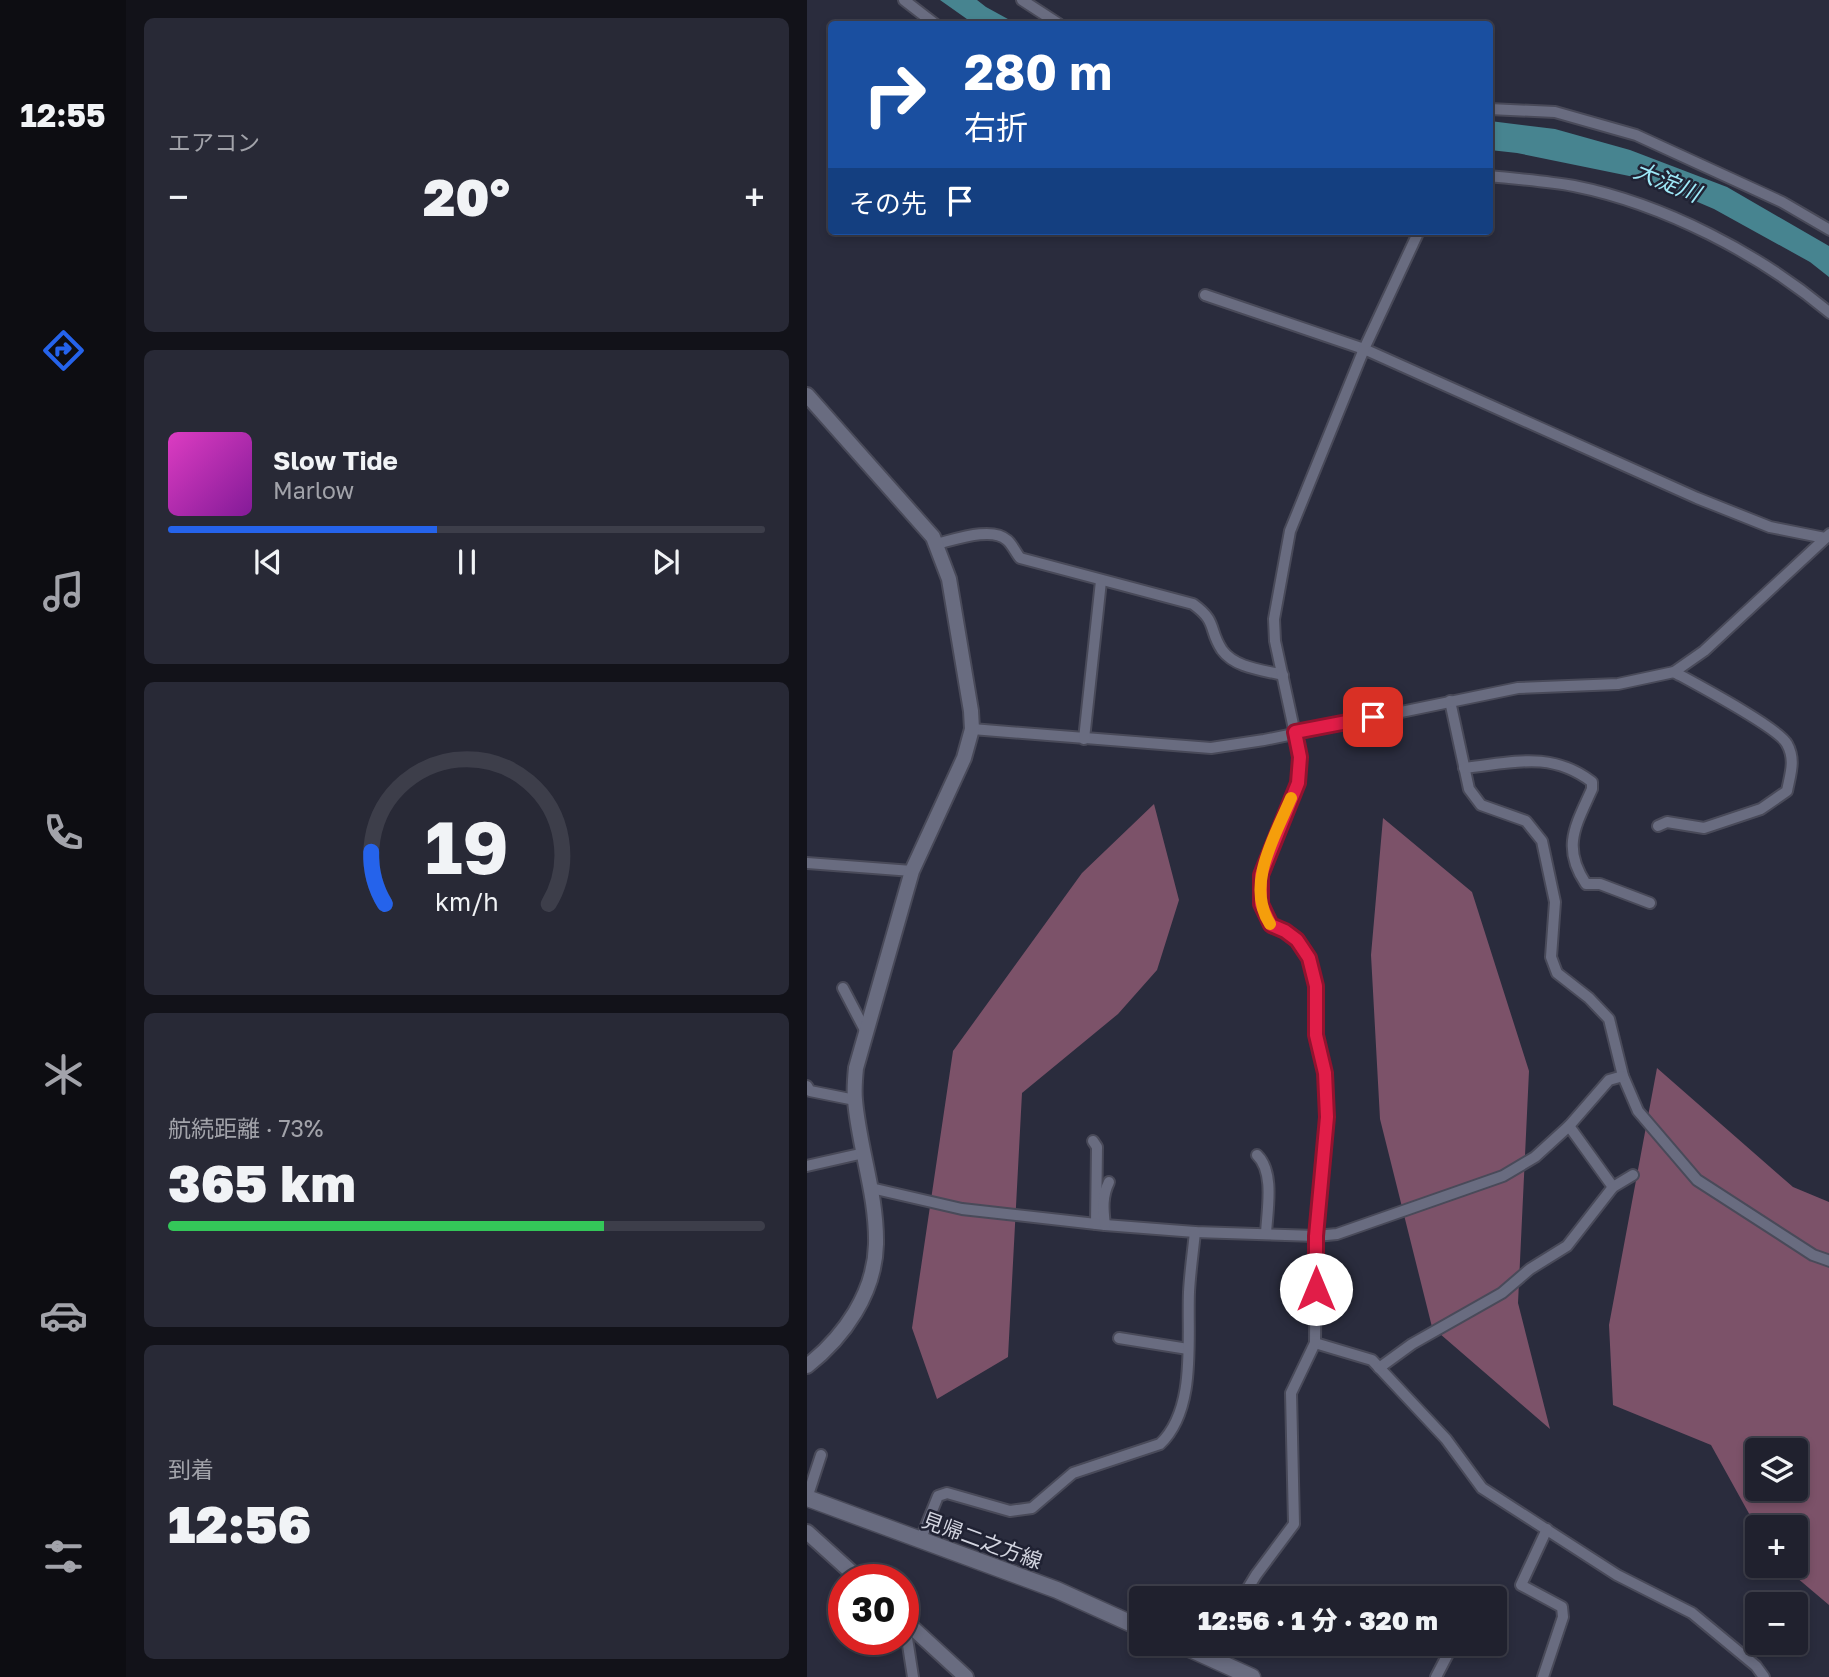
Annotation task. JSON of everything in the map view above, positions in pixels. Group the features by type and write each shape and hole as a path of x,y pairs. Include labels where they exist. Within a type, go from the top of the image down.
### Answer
{"main road":[{"name":"見帰二之方線","path":"807,1498 1057,1590 1129,1623"},
{"path":"1221,1656 1252,1677"}],"street":[{"path":"904,0 931,21"},
{"path":"1022,0 1054,21"},
{"path":"1493,109 1555,112 1636,135 1782,202 1829,230"},
{"path":"1493,176 1575,186 1638,204 1712,236 1795,284 1829,313"},
{"path":"1249,1586 1294,1524 1291,1393 1315,1343 1316,1236 1327,1117 1325,1073 1316,1035 1316,986 1309,958 1297,940 1271,925 1261,904 1261,875 1298,783 1300,757 1275,641 1274,619 1290,531 1364,349 1417,235"},
{"path":"1205,295 1364,349 1697,498 1770,527 1827,536"},
{"path":"807,395 933,537 949,579 972,729 964,758 912,872 856,1068 855,1100 871,1188 876,1245 869,1280 851,1321 829,1349 807,1366"},
{"path":"936,544 974,535 994,534 1006,539 1020,558 1193,604 1208,615 1223,651 1238,664 1283,676"},
{"path":"972,729 1211,748 1264,740 1518,688 1618,684 1674,672 1704,651 1827,536"},
{"path":"1084,739 1101,581"},
{"path":"1658,826 1667,822 1704,828 1761,809 1786,791 1793,760 1786,741 1714,694 1674,672"},
{"path":"1450,701 1469,789 1481,806 1526,821 1542,841 1555,902 1551,957 1557,973 1589,998 1609,1019 1623,1076 1638,1111 1697,1180 1813,1255 1829,1261"},
{"path":"1464,768 1540,760 1563,764 1592,782 1592,789 1573,830 1572,846 1576,868 1586,884 1600,884 1650,903"},
{"path":"807,863 912,872"},
{"path":"843,988 866,1032"},
{"path":"871,1188 962,1209 1100,1224 1195,1232 1316,1236 1337,1234 1503,1176 1535,1157 1569,1126 1609,1080 1623,1076"},
{"path":"807,1086 811,1091 855,1100"},
{"path":"1569,1126 1613,1188"},
{"path":"1093,1141 1096,1147 1100,1224"},
{"path":"807,1166 864,1153"},
{"path":"1257,1155 1262,1160 1268,1189 1266,1234"},
{"path":"1379,1368 1412,1344 1502,1293 1530,1269 1568,1247 1613,1188 1633,1175"},
{"path":"1100,1224 1105,1190 1109,1182"},
{"path":"920,1541 938,1496 947,1493 1010,1511 1032,1508 1074,1473 1160,1444 1170,1434 1188,1378 1189,1288 1195,1232"},
{"path":"1119,1338 1188,1349"},
{"path":"1315,1343 1372,1360 1446,1439 1482,1488 1617,1575 1692,1613 1756,1666 1764,1677"},
{"path":"807,1498 822,1455"},
{"path":"1543,1677 1563,1617 1562,1607 1522,1585 1547,1530"},
{"path":"807,1532 842,1564"},
{"path":"919,1633 966,1677"},
{"path":"910,1655 913,1677"},
{"path":"1436,1677 1447,1656"}],"shaded area":[{"path":"1154,804 1179,900 1157,970 1118,1014 1022,1093 1008,1357 937,1399 912,1328 953,1051 1082,873"},
{"path":"1383,818 1472,892 1529,1071 1518,1303 1550,1429 1432,1327 1380,1119 1371,955"},
{"path":"1657,1068 1793,1187 1829,1202 1829,1605 1797,1578 1808,1578 1808,1515 1750,1515 1711,1445 1613,1405 1609,1325"}],"water":[{"path":"940,0 977,0 1012,21 970,21"},
{"name":"大淀川","path":"1493,121 1555,129 1630,150 1727,187 1829,246 1829,277 1810,262 1714,209 1644,179 1493,150"}],"slow traffic":[{"path":"1270,924 1261,904 1261,875 1291,798"}],"route":[{"path":"1316,1289 1316,1236 1327,1117 1325,1073 1316,1035 1316,986 1309,958 1297,940 1271,925 1265,916 1261,904 1261,875 1298,783 1300,757 1295,732 1373,717"}]}
